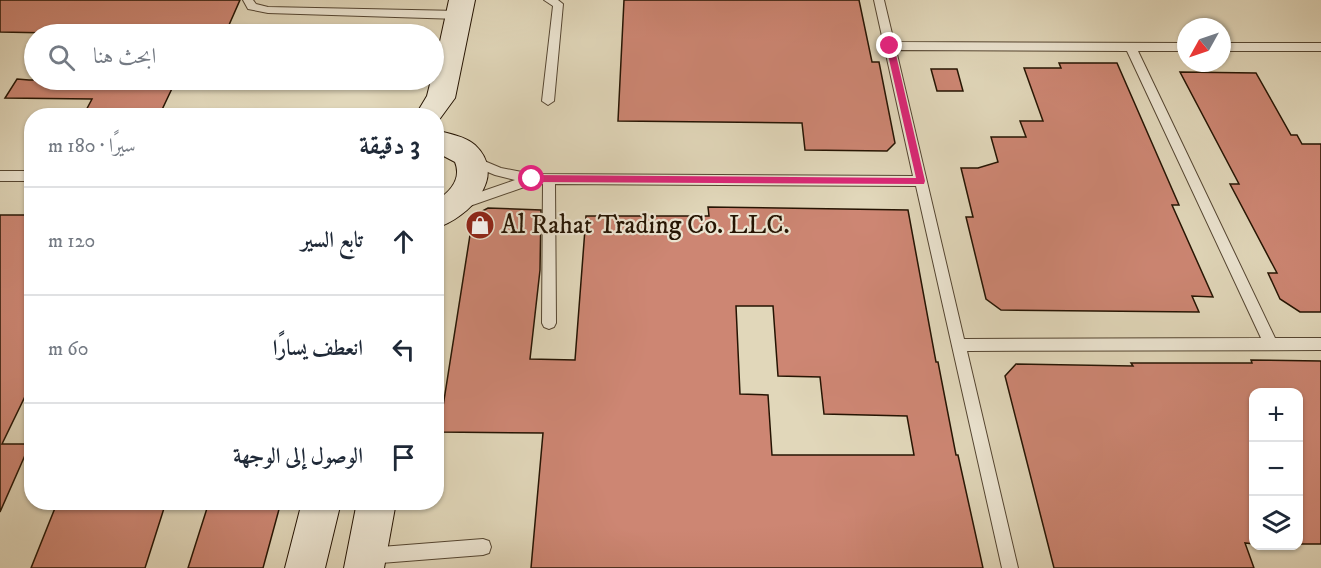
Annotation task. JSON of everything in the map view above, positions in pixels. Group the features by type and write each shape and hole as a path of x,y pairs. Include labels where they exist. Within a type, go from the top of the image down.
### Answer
{"street":[{"path":"444,71 460,7"},
{"path":"435,107 439,90"},
{"path":"444,118 449,124 456,150 474,175 469,191 448,211"},
{"path":"305,568 320,510"},
{"path":"365,562 375,510"}],"lane":[{"path":"248,0 252,7 262,10 357,12 460,7"},
{"path":"357,12 362,0"},
{"path":"548,101 558,4 549,0"},
{"path":"879,0 1010,568"},
{"path":"890,46 1177,47"},
{"path":"1131,47 1271,344"},
{"path":"1231,47 1321,47"},
{"path":"456,150 500,172 532,179 921,181"},
{"path":"0,176 24,176"},
{"path":"448,211 532,179"},
{"path":"549,179 549,323"},
{"path":"959,345 1321,344"},
{"path":"365,562 483,548"}],"building":[{"path":"0,0 240,0 229,24 24,24 24,32 0,32"},
{"path":"624,0 859,0 872,62 879,62 895,143 887,151 805,150 802,123 618,121"},
{"path":"1059,63 1117,63 1179,205 1172,205 1213,297 1192,296 1199,312 1001,310 986,299 966,217 973,217 961,168 978,168 998,162 991,137 1026,137 1020,121 1043,121 1024,68 1061,68"},
{"path":"931,69 957,69 963,91 937,91"},
{"path":"1180,72 1256,73 1291,135 1297,135 1302,144 1321,144 1321,312 1300,312 1280,299 1268,273 1277,273 1230,184 1239,184"},
{"path":"17,79 24,80 24,90 171,90 163,108 87,108 92,99 5,98"},
{"path":"708,207 908,210 936,362 938,362 956,455 958,455 983,568 531,568 543,433 444,432 444,400 473,216 488,208 541,210 540,270 530,359 575,360 586,216 709,216","holes":["736,306 773,306 778,376 820,377 824,414 907,416 914,455 772,455 768,395 740,394"]},
{"path":"0,215 24,215 24,399 2,444 24,444 24,458 0,512"},
{"path":"1251,360 1321,361 1321,544 1303,544 1303,388 1249,388 1249,543 1245,543 1254,568 1054,568 1005,376 1016,364 1133,366 1131,363 1252,363"},
{"path":"54,510 163,510 145,568 31,568"},
{"path":"206,510 279,510 263,568 188,568"}],"place":[{"name":"Al Rahat Trading Co. LLC.","path":"480,225"}],"route":[{"path":"532,179 921,181 890,46"}]}
